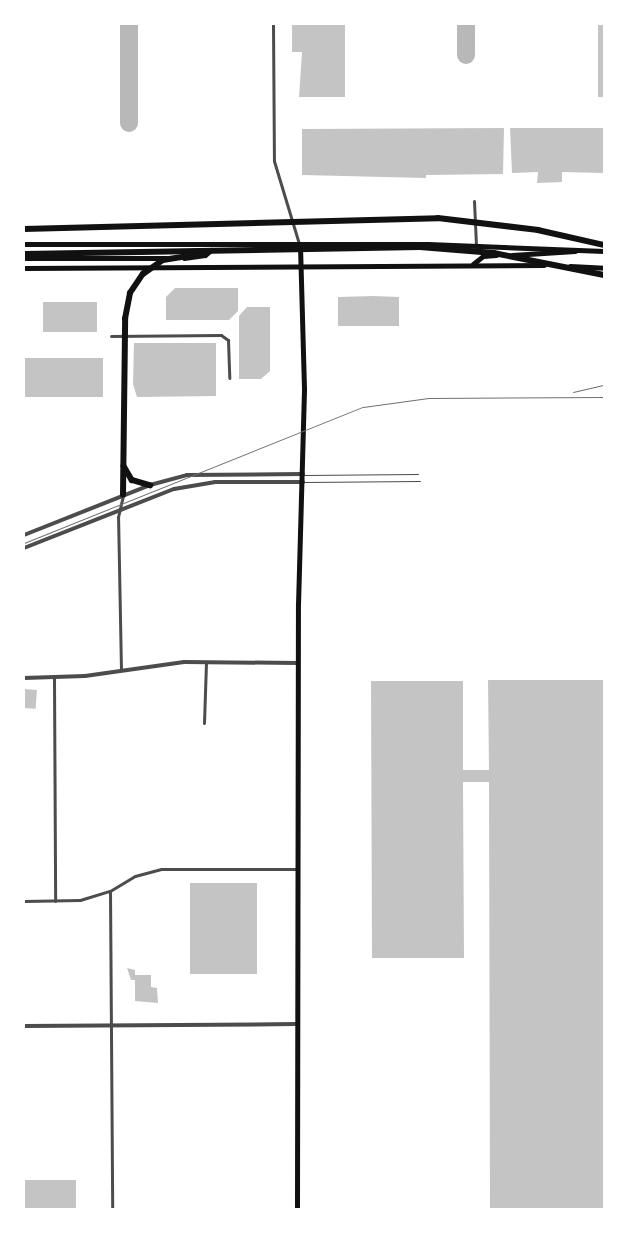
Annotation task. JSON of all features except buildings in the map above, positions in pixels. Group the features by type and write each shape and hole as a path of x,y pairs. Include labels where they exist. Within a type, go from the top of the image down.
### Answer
{"highway":[{"path":"24,229 438,218 538,230 604,245"},
{"path":"24,254 371,245 457,249 527,258 604,275"},
{"path":"123,495 125,320 127,303 135,282 163,260 224,250"},
{"path":"124,464 132,480 150,485"}],"main road":[{"path":"24,244 476,245 604,251"},
{"path":"24,258 192,258 205,255 215,244"},
{"path":"297,1209 298,663 303,482 302,266 299,244"},
{"path":"472,264 483,256 581,250"},
{"path":"24,268 472,264 604,268"}],"street":[{"path":"273,24 274,161 299,244"},
{"path":"474,201 476,245"},
{"path":"109,245 110,268"},
{"path":"111,336 221,335 228,340 229,378"},
{"path":"24,535 150,485 202,474 303,474"},
{"path":"24,548 161,493 201,483 303,482"},
{"path":"121,670 120,509 123,495"},
{"path":"204,723 206,662"},
{"path":"24,678 54,678 206,662 298,663"},
{"path":"54,678 55,901"},
{"path":"24,901 80,900 110,891 135,876 161,869 297,869"},
{"path":"110,891 112,1209"},
{"path":"24,1026 296,1024"}],"lane":[{"path":"303,474 418,474"},
{"path":"303,482 420,481"}],"taxiway":[{"path":"129,24 129,123"},
{"path":"466,24 466,55"}],"tram line":[{"path":"573,392 604,385"},
{"path":"24,543 363,407 428,398 604,397"}]}
